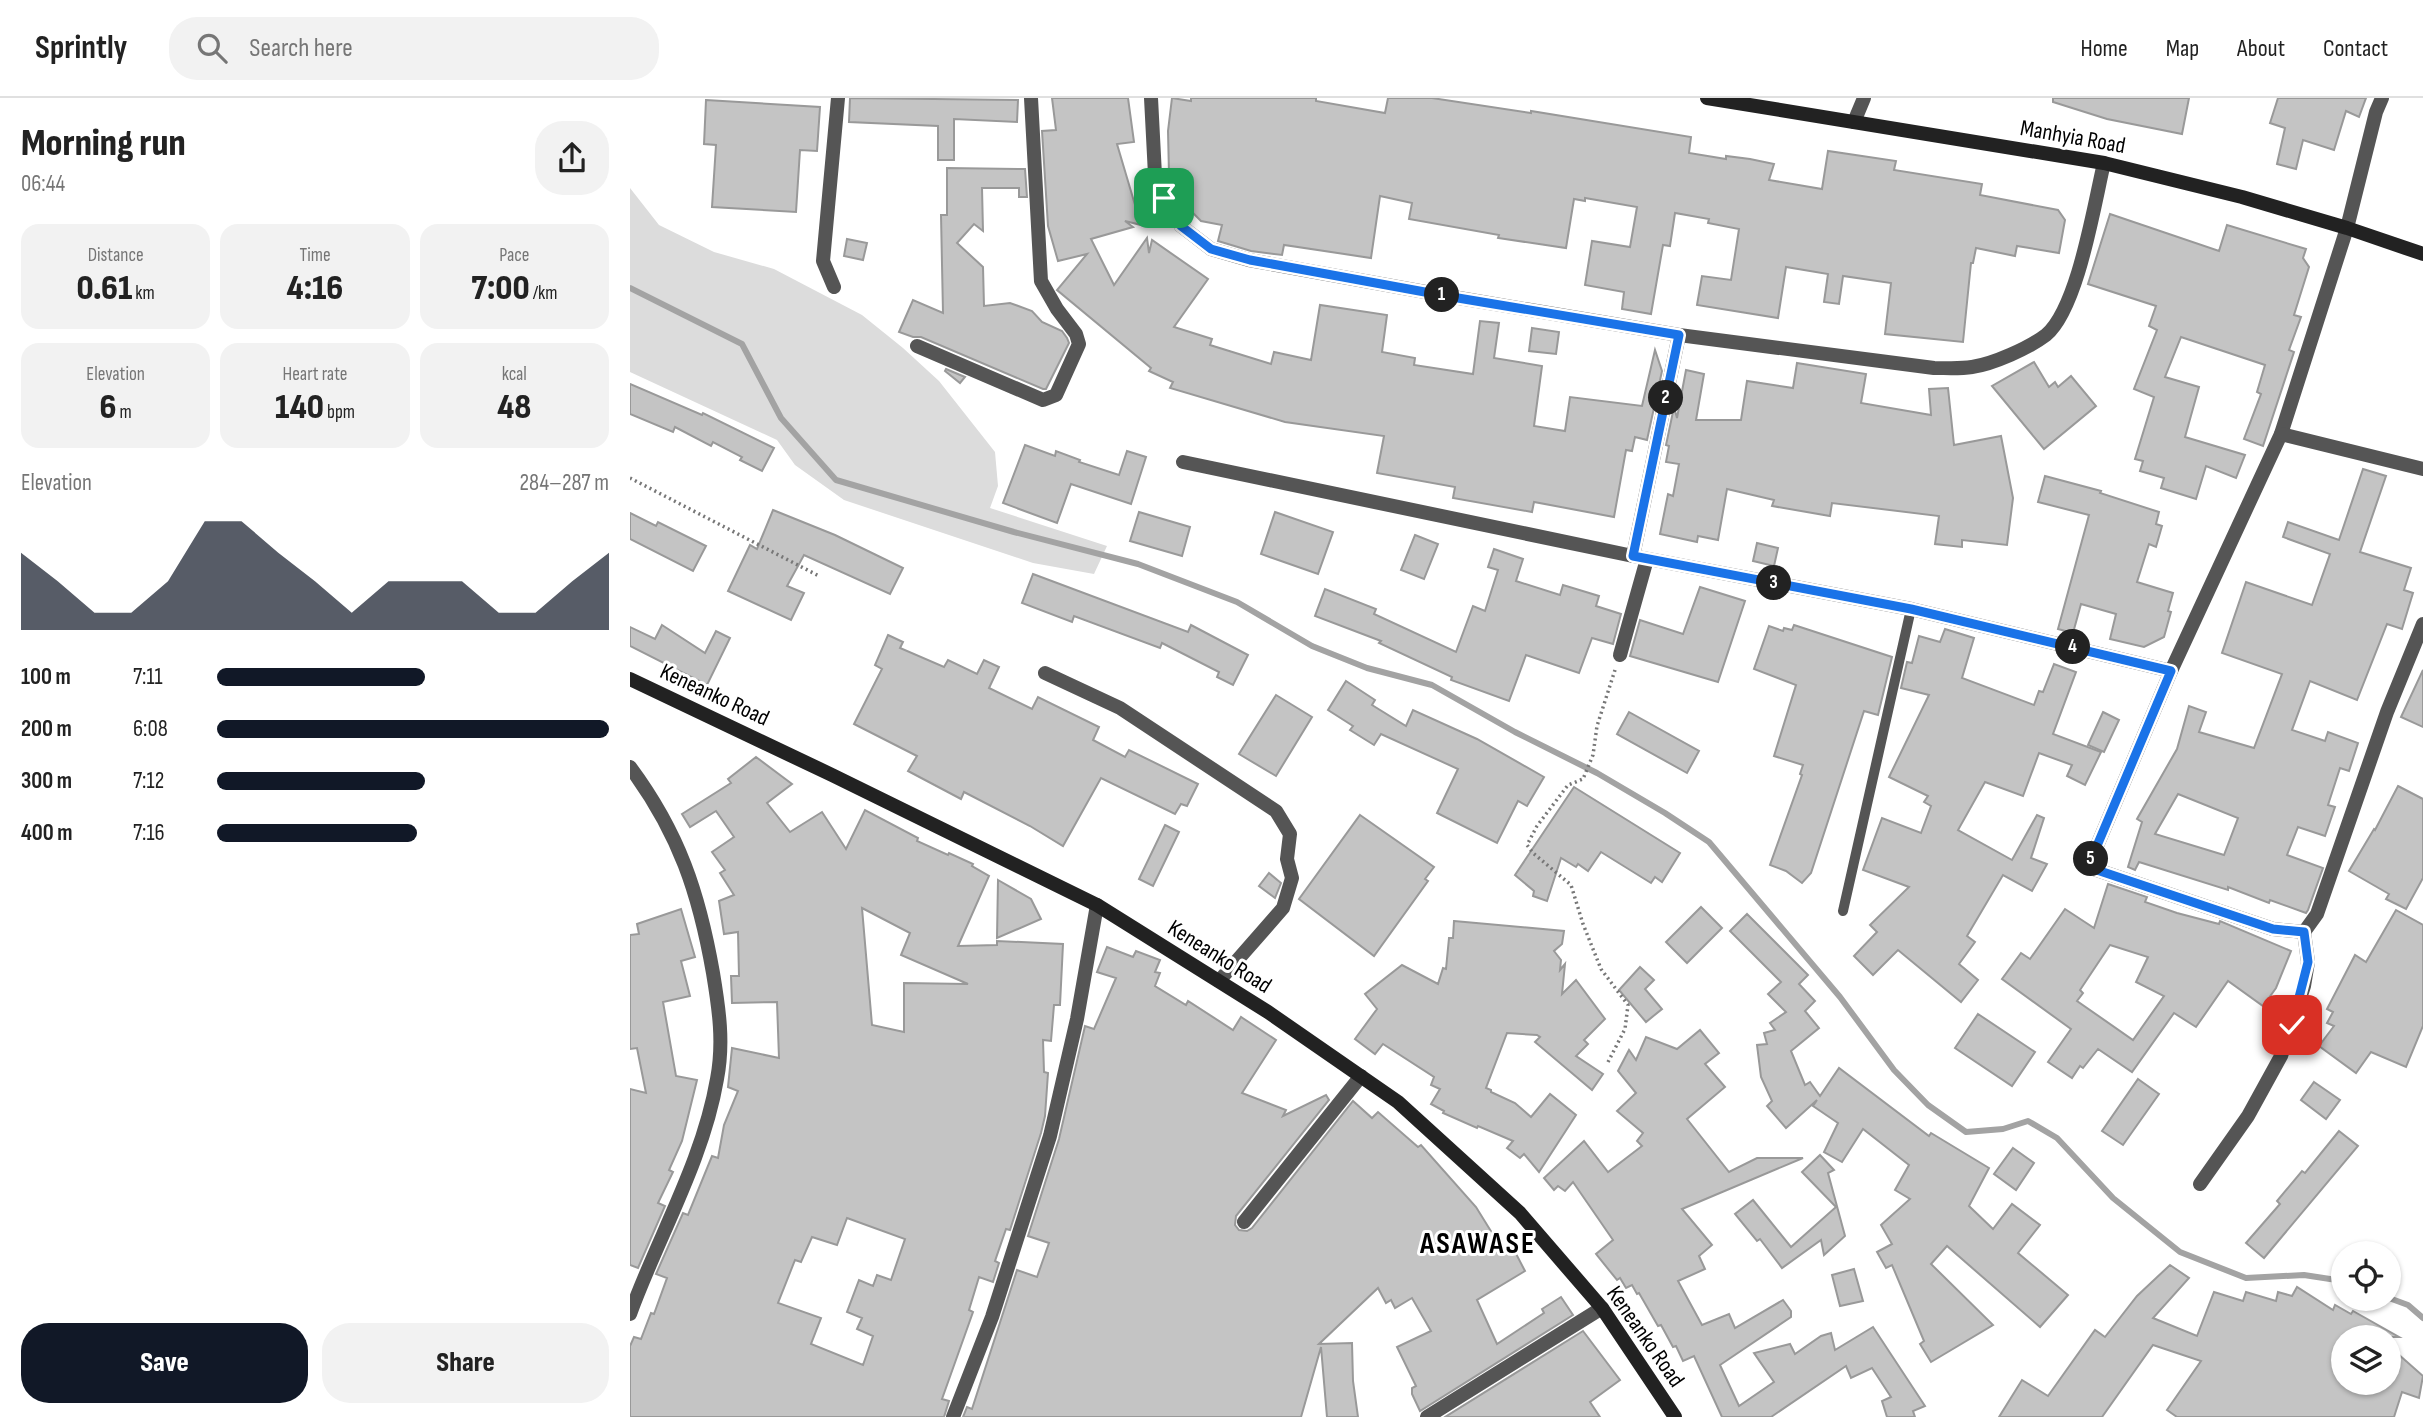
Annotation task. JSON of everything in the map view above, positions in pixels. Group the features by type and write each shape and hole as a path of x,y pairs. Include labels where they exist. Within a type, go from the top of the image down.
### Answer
{"street":[{"path":"834,287 823,261 838,98"},
{"path":"917,346 1043,400 1056,395 1075,356 1079,344 1076,334 1041,281 1031,98"},
{"path":"1151,98 1156,175 1164,198 1181,226 1211,249 1250,260 1439,295 1679,335 1934,368 1974,367 2013,354 2047,334 2064,312 2076,277 2104,163"},
{"name":"Manhyia Road","path":"1707,98 2104,163 2242,197 2423,254"},
{"path":"1854,122 1864,98"},
{"path":"2304,932 2273,929 2088,867 2171,671 2281,434 2347,228 2376,112 2382,98"},
{"path":"1620,655 1679,335"},
{"path":"2281,434 2423,469"},
{"path":"1183,462 1640,558 1911,609 2171,671"},
{"path":"2200,1184 2248,1116 2281,1056 2304,986 2308,962 2304,932 2316,914 2388,712 2423,624"},
{"path":"1045,673 1131,715 1276,811 1290,834 1287,859 1292,878 1283,908 1219,981"},
{"name":"Keneanko Road","path":"630,680 1097,905 1219,981 1398,1101 1520,1213 1602,1308 1675,1417"},
{"path":"630,768 650,795 673,835 690,875 705,929 719,1008 721,1045 708,1118 687,1175 636,1280 630,1314"},
{"path":"953,1417 992,1317 1050,1136 1077,1019 1097,905"},
{"path":"1244,1222 1361,1076"},
{"path":"1427,1417 1602,1308"}],"lane":[{"path":"1843,911 1911,609"}],"path":[{"path":"630,478 819,576"},
{"path":"1608,1062 1625,1029 1628,1005 1601,969 1583,924 1572,885 1527,845 1569,785 1583,779 1593,755 1597,726 1620,655"}],"shaded area":[{"path":"630,188 659,225 714,252 774,269 862,315 903,348 939,381 995,452 998,486 990,508 1107,546 1094,574 1033,563 844,500 795,465 777,440 630,372"}],"building":[{"path":"850,98 1018,100 1017,122 954,119 954,160 938,160 938,126 849,122"},
{"path":"1052,98 1128,98 1134,142 1117,144 1141,225 1125,221 1133,227 1091,239 1114,285 1147,238 1149,253 1152,240 1208,279 1174,327 1212,339 1210,345 1271,364 1274,352 1311,360 1320,305 1387,315 1382,352 1415,358 1414,365 1473,374 1480,321 1499,323 1494,358 1542,366 1534,426 1565,431 1570,397 1642,406 1655,350 1662,371 1647,440 1635,437 1632,451 1626,450 1614,517 1534,502 1532,512 1453,498 1455,487 1377,473 1384,436 1285,422 1170,388 1173,382 1149,371 1151,368 1057,290 1087,254 1058,261 1048,226 1042,131 1056,130"},
{"path":"1172,98 1191,101 1191,98 1316,98 1316,101 1385,113 1388,98 1432,98 1531,111 1691,137 1689,153 1774,164 1769,180 1822,189 1828,151 1896,161 1894,170 1982,184 1980,195 2058,210 2065,220 2059,253 2017,246 2015,256 1976,248 1971,263 1963,342 1885,334 1891,283 1843,276 1839,304 1824,302 1828,274 1786,267 1778,318 1697,305 1702,276 1731,280 1739,229 1708,223 1709,219 1675,213 1670,246 1663,245 1651,314 1622,309 1624,292 1585,285 1592,241 1630,247 1637,207 1585,198 1585,201 1574,199 1566,248 1498,238 1499,235 1409,219 1412,203 1380,196 1371,258 1284,245 1282,255 1251,251 1218,241 1222,225 1201,221 1184,204 1189,174 1169,174 1168,131"},
{"path":"2053,98 2189,98 2182,134 2107,119 2053,102"},
{"path":"2278,98 2366,98 2359,117 2346,111 2334,150 2303,140 2296,169 2277,164 2285,128 2270,123"},
{"path":"706,100 820,107 817,151 800,150 796,212 712,207 716,145 704,144"},
{"path":"947,168 1025,169 1027,197 1019,197 1019,188 982,188 983,231 974,224 957,243 983,267 984,306 1010,303 1032,311 1042,322 1062,331 1067,338 1069,343 1046,389 921,337 899,332 913,300 943,313 941,215 947,215"},
{"path":"2110,214 2219,251 2227,225 2306,249 2303,258 2309,267 2294,315 2301,317 2289,350 2294,352 2263,446 2244,439 2261,394 2257,392 2265,365 2181,337 2165,377 2199,387 2185,437 2245,455 2236,478 2206,466 2196,499 2161,488 2164,478 2140,471 2143,461 2135,459 2154,397 2134,389 2157,330 2149,326 2156,306 2088,284"},
{"path":"847,239 867,243 863,260 844,256"},
{"path":"1532,328 1559,332 1556,354 1529,351"},
{"path":"2034,362 2049,387 2055,382 2058,387 2071,376 2096,406 2044,449 1992,386"},
{"path":"1797,363 1866,374 1861,403 1931,415 1929,389 1948,388 1954,445 2001,436 2013,498 2007,545 1962,540 1962,547 1935,544 1939,516 1832,503 1830,516 1772,506 1774,500 1727,489 1718,540 1698,536 1697,542 1660,534 1668,494 1673,496 1679,464 1666,462 1669,446 1666,445 1674,407 1677,418 1686,370 1704,374 1696,420 1741,420 1747,381 1793,388"},
{"path":"946,369 965,377 960,383 945,371"},
{"path":"630,384 702,415 703,413 774,448 762,471 713,442 711,446 675,427 673,432 630,414"},
{"path":"1025,445 1055,456 1056,451 1119,475 1127,451 1146,457 1131,504 1071,484 1057,523 1003,503"},
{"path":"2363,469 2386,476 2360,552 2411,568 2404,590 2413,593 2402,629 2387,624 2357,700 2310,681 2292,730 2325,741 2328,732 2358,743 2349,771 2340,768 2328,805 2335,807 2325,836 2298,827 2287,855 2323,868 2308,910 2306,913 2270,900 2269,903 2228,887 2228,890 2139,862 2135,870 2128,867 2142,822 2137,819 2177,749 2189,706 2206,712 2199,732 2254,748 2282,674 2222,653 2246,582 2312,605 2330,554 2283,537 2288,522 2339,540","holes":["2178,794 2238,818 2224,855 2155,834"]},
{"path":"2045,476 2101,491 2100,493 2159,512 2156,524 2162,526 2156,547 2149,544 2137,582 2173,593 2164,637 2144,647 2110,639 2116,614 2081,604 2073,633 2058,629 2089,515 2038,502"},
{"path":"773,510 835,535 903,568 890,594 804,555 787,586 804,593 791,620 728,591 750,545 757,549"},
{"path":"1139,512 1190,527 1182,556 1130,541"},
{"path":"1275,512 1333,532 1318,574 1261,554"},
{"path":"630,513 656,526 658,522 706,546 693,571 630,539"},
{"path":"1415,535 1438,544 1424,579 1401,570"},
{"path":"1757,543 1778,548 1774,566 1753,561"},
{"path":"1494,549 1523,559 1516,581 1560,595 1563,585 1599,596 1596,606 1621,614 1613,644 1592,638 1579,673 1526,655 1509,701 1451,680 1452,677 1379,643 1381,641 1315,616 1325,589 1376,609 1374,614 1456,652 1473,606 1485,611 1498,570 1488,567"},
{"path":"1033,574 1188,632 1191,625 1248,655 1233,685 1217,677 1219,672 1162,643 1160,648 1074,616 1072,622 1022,603"},
{"path":"1700,587 1745,601 1718,682 1630,656 1640,620 1683,634"},
{"path":"662,625 705,653 716,631 730,638 707,685 630,646 630,627 655,639"},
{"path":"1794,625 1892,657 1878,715 1864,711 1811,873 1802,883 1786,871 1770,865 1802,775 1803,765 1774,756 1796,685 1754,669 1769,626 1783,631 1784,628 1792,630"},
{"path":"1945,629 1974,638 1962,678 2034,705 2039,691 2043,692 2054,664 2076,672 2053,734 2101,752 2085,785 2067,776 2072,765 2039,753 2023,796 1985,782 1958,830 2012,860 2037,815 2044,818 2031,858 2047,864 2032,891 2003,875 1967,936 1975,942 1959,964 1978,980 1961,1002 1898,950 1873,975 1854,956 1877,932 1870,925 1909,887 1863,870 1882,818 1921,833 1931,806 1924,802 1928,796 1889,777 1929,695 1901,688 1907,662 1912,663 1919,636 1940,642"},
{"path":"888,635 903,642 900,648 944,667 948,660 977,674 984,660 999,667 989,688 1032,709 1038,697 1099,727 1093,740 1125,757 1129,750 1198,784 1187,806 1181,804 1175,814 1101,778 1063,846 964,792 961,799 908,771 917,756 854,724 882,669 875,665"},
{"path":"2423,670 2423,727 2401,717"},
{"path":"1346,681 1375,700 1372,705 1406,726 1413,710 1477,739 1544,777 1527,806 1518,801 1497,843 1437,813 1458,769 1381,734 1374,745 1350,730 1353,726 1328,710"},
{"path":"1276,695 1312,717 1276,776 1239,754"},
{"path":"1629,712 1699,751 1687,773 1617,734"},
{"path":"2103,712 2119,720 2104,752 2088,745"},
{"path":"756,757 792,784 767,803 790,832 822,812 846,849 865,810 918,838 917,841 973,864 972,866 989,876 958,946 997,945 997,941 1063,944 1060,1005 1054,1005 1051,1041 1043,1040 1044,1072 1048,1073 1041,1133 1010,1230 1006,1229 995,1261 999,1263 993,1282 979,1277 969,1310 973,1312 942,1399 949,1401 944,1417 630,1417 630,1346 634,1337 641,1339 651,1313 654,1314 667,1278 656,1274 683,1213 688,1215 712,1156 718,1158 724,1125 738,1091 728,1087 732,1048 779,1058 777,1002 732,1003 731,976 739,976 738,932 724,934 719,901 734,895 720,873 725,870 712,852 734,837 716,811 690,827 682,814 731,783 728,779","holes":["862,908 910,933 901,955 968,984 904,983 904,1032 872,1025","847,1218 905,1239 891,1280 877,1275 873,1286 859,1280 847,1312 862,1318 857,1329 873,1336 863,1365 811,1344 821,1318 778,1303 795,1260 801,1262 812,1237 837,1245"]},
{"path":"2398,786 2423,799 2423,878 2406,909 2386,899 2389,894 2349,871"},
{"path":"1574,787 1680,853 1662,882 1655,877 1651,883 1601,852 1588,871 1561,858 1547,901 1533,896 1534,891 1515,875"},
{"path":"1360,815 1434,867 1425,879 1428,881 1374,956 1299,899"},
{"path":"1165,825 1179,832 1153,886 1139,879"},
{"path":"1269,873 1281,883 1275,898 1259,886"},
{"path":"998,880 1031,899 1041,919 997,938"},
{"path":"2108,884 2147,897 2145,902 2219,924 2220,921 2291,951 2276,988 2263,1006 2228,981 2196,1027 2174,1013 2132,1072 2098,1049 2072,1078 2048,1062 2071,1029 2002,979 2021,953 2030,959 2065,909 2094,928","holes":["2110,945 2148,957 2136,982 2164,996 2133,1040 2077,1001 2083,993 2080,990"]},
{"path":"1701,907 1722,928 1687,963 1666,942"},
{"path":"681,909 695,957 681,961 690,996 663,1002 676,1076 697,1080 682,1141 669,1170 673,1172 658,1203 665,1206 638,1268 630,1265 630,1089 646,1093 637,1048 630,1049 630,935 639,934 637,924"},
{"path":"2396,910 2423,925 2423,1026 2406,1067 2371,1052 2356,1073 2319,1046 2334,1026 2327,1023 2333,1012 2327,1009 2355,955 2366,962"},
{"path":"1747,914 1808,975 1799,984 1815,1001 1805,1011 1819,1028 1791,1051 1805,1085 1810,1082 1820,1096 1839,1068 1929,1136 1931,1133 1989,1168 1969,1206 1993,1229 2012,1204 2040,1225 2018,1253 2068,1295 2040,1327 1947,1246 1931,1264 1993,1325 1931,1362 1920,1344 1924,1341 1892,1265 1886,1268 1877,1252 1892,1244 1881,1225 1910,1199 1895,1190 1909,1165 1863,1129 1842,1162 1824,1152 1838,1123 1813,1106 1817,1100 1786,1128 1767,1106 1772,1101 1761,1077 1757,1045 1767,1044 1764,1033 1775,1030 1770,1023 1786,1012 1768,994 1781,982 1730,931"},
{"path":"1454,921 1564,931 1562,944 1554,951 1561,960 1560,970 1565,964 1562,994 1576,980 1605,1019 1584,1040 1588,1044 1576,1056 1603,1074 1592,1090 1535,1042 1540,1037 1507,1033 1486,1088 1515,1103 1531,1117 1550,1094 1576,1115 1539,1172 1524,1154 1520,1158 1507,1148 1513,1141 1443,1113 1444,1111 1431,1104 1440,1089 1431,1085 1434,1077 1383,1044 1375,1054 1355,1039 1377,1009 1365,994 1402,965 1438,984 1443,968 1446,969 1449,938 1453,938"},
{"path":"1107,947 1133,957 1136,951 1160,960 1155,972 1160,973 1155,986 1186,1005 1188,1001 1233,1030 1241,1017 1276,1040 1242,1093 1286,1110 1283,1116 1326,1095 1329,1100 1236,1216 1235,1225 1239,1230 1247,1231 1252,1228 1353,1101 1372,1118 1378,1112 1418,1147 1421,1145 1476,1207 1502,1249 1511,1244 1525,1271 1477,1300 1497,1344 1544,1313 1542,1309 1561,1297 1573,1315 1420,1411 1412,1394 1412,1388 1416,1386 1397,1347 1431,1331 1412,1298 1395,1308 1391,1300 1386,1303 1378,1288 1319,1344 1352,1343 1358,1417 1327,1417 1321,1347 1301,1417 963,1417 967,1407 972,1409 1017,1270 1037,1277 1049,1243 1028,1236 1059,1139 1085,1026 1094,1029 1116,978 1097,972"},
{"path":"1640,967 1654,980 1645,989 1662,1009 1646,1022 1619,990"},
{"path":"1978,1014 2035,1052 2012,1086 1955,1048"},
{"path":"1700,1030 1719,1053 1705,1064 1725,1087 1687,1119 1729,1172 1757,1158 1803,1158 1682,1209 1712,1245 1699,1256 1705,1269 1678,1281 1702,1325 1729,1314 1735,1328 1783,1300 1791,1311 1791,1317 1720,1365 1739,1406 1774,1382 1754,1353 1790,1344 1795,1354 1821,1336 1831,1333 1835,1350 1873,1327 1925,1406 1913,1411 1915,1417 1887,1417 1882,1401 1891,1397 1872,1368 1851,1378 1846,1366 1771,1417 1722,1417 1694,1356 1683,1361 1676,1346 1673,1347 1661,1325 1658,1326 1639,1293 1637,1294 1632,1285 1626,1288 1620,1278 1617,1280 1596,1254 1613,1240 1573,1182 1565,1191 1558,1186 1554,1190 1544,1178 1584,1141 1608,1172 1642,1146 1637,1141 1643,1133 1617,1111 1636,1093 1618,1071 1629,1050 1636,1060 1646,1037 1677,1049"},
{"path":"2138,1079 2159,1094 2123,1145 2102,1131"},
{"path":"2314,1082 2340,1100 2326,1119 2301,1100"},
{"path":"2339,1131 2358,1146 2264,1258 2246,1243 2280,1204 2277,1201 2302,1171 2305,1173"},
{"path":"2013,1148 2034,1163 2016,1190 1994,1174"},
{"path":"1820,1155 1834,1170 1828,1173 1845,1236 1824,1255 1821,1240 1782,1268 1760,1239 1757,1241 1735,1214 1753,1200 1791,1247 1836,1207 1802,1172"},
{"path":"2170,1265 2189,1278 2153,1318 2197,1336 2214,1292 2243,1301 2246,1292 2276,1301 2278,1292 2292,1296 2297,1287 2331,1311 2346,1311 2351,1314 2353,1311 2378,1325 2331,1325 2331,1395 2401,1395 2401,1357 2423,1376 2419,1398 2402,1392 2394,1417 2177,1417 2167,1410 2201,1361 2153,1345 2102,1417 1999,1417 2022,1380 2048,1396 2095,1330 2105,1337 2137,1296"},
{"path":"1854,1269 1863,1301 1840,1306 1832,1275"},
{"path":"1583,1331 1620,1380 1590,1402 1600,1417 1445,1417"}],"waterway":[{"path":"630,288 742,344 781,418 836,480 1014,532 1138,564 1237,602 1312,646 1367,668 1432,685 1515,732 1597,773 1709,842 1840,997 1894,1070 1928,1105 1966,1132 2003,1129 2028,1121 2057,1138 2113,1198 2180,1252 2246,1278 2304,1275 2331,1279"},
{"path":"2401,1302 2423,1318"}],"district":[{"name":"ASAWASE","path":"1478,1243"}],"route":[{"path":"1164,198 1181,226 1211,249 1250,260 1679,335 1633,556 1911,609 2171,671 2088,867 2273,929 2304,932 2308,962 2292,1025"}]}
